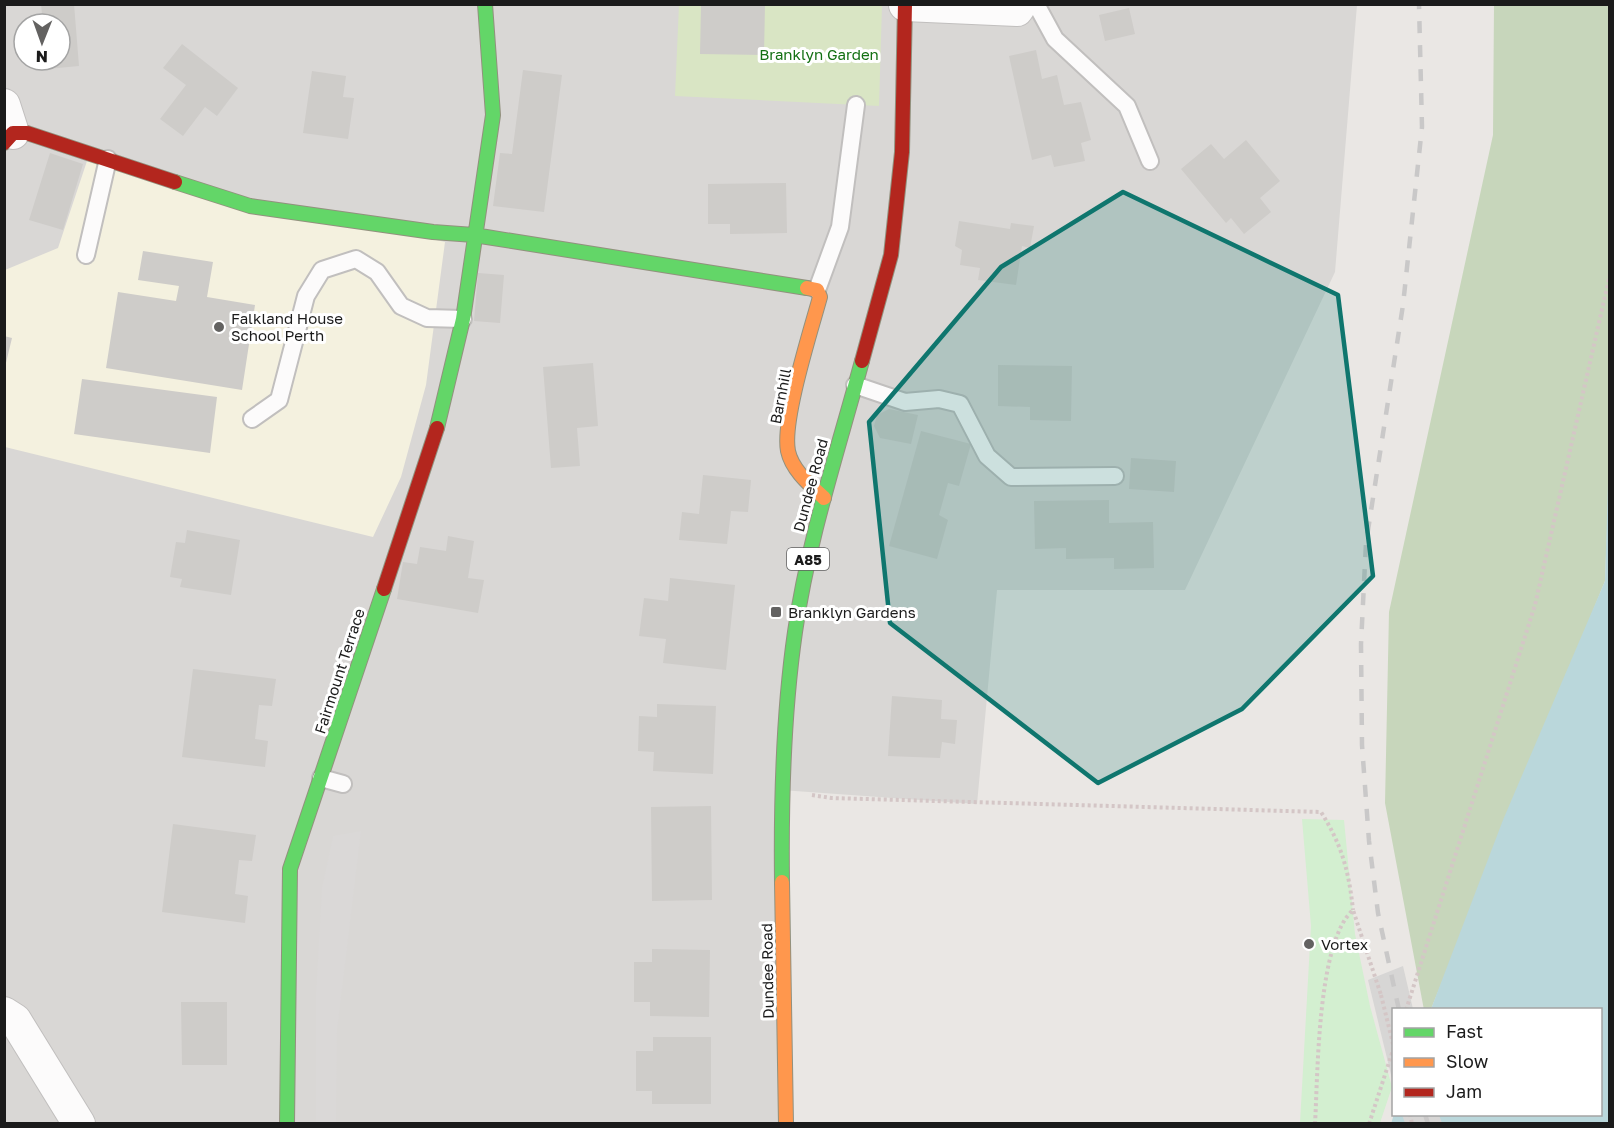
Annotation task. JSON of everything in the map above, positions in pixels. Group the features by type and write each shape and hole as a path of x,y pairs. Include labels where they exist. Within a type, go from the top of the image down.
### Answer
{"street":[{"name":"Fairmount Terrace","path":"287,1124 290,868 433,442 463,319 493,115 485,4"},
{"path":"905,5 1017,10 1021,4"},
{"name":"Dundee Road","path":"786,1124 781,790 795,632 808,556 891,255 902,152 905,5"},
{"path":"7,127 250,206 433,232 474,235 817,290"},
{"name":"Barnhill","path":"817,290 820,297 798,382 787,448 797,472 824,498"},
{"path":"4,1013 15,1020 79,1124"}],"lane":[{"path":"1036,4 1056,39 1127,106 1150,161"},
{"path":"817,290 840,227 856,105"},
{"path":"86,255 108,159"},
{"path":"252,419 279,400 306,296 322,270 356,259 377,272 401,306 426,318 463,319"},
{"path":"855,385 905,402 939,399 960,404 987,456 1011,477 1114,476"},
{"path":"321,778 343,784"}],"path":[{"path":"1407,1008 1535,605 1610,274"},
{"path":"781,790 831,798 1321,812 1335,833 1349,873 1353,910 1392,1040"},
{"path":"1315,1124 1323,987 1344,919 1353,910"},
{"path":"1368,1124 1392,1053"}],"highlighted area":[{"path":"1123,192 1338,295 1373,576 1242,709 1098,783 890,623 869,422 1001,267"}],"shaded area":[{"path":"5,5 1357,5 1335,272 1185,590 997,590 977,804 781,790 786,1123 5,1124"},
{"name":"Falkland House School Perth","path":"87,161 445,242 426,385 401,477 373,537 5,447 5,270 58,248"},
{"path":"361,831 337,1031 336,1123 316,1123 316,994 322,888 333,836"}],"green space":[{"name":"Branklyn Garden","path":"679,5 882,5 879,106 675,96"},
{"path":"1494,5 1609,5 1610,450 1605,581 1431,1008 1424,1008 1385,803 1389,612 1493,135"},
{"path":"1302,819 1344,820 1355,934 1370,1006 1392,1087 1380,1123 1300,1123 1311,926"}],"water":[{"path":"1609,450 1609,1123 1391,1124 1393,1116 1602,1116 1602,1008 1431,1008 1503,820 1605,581"}],"pier":[{"path":"1403,966 1413,1008 1392,1008 1392,1079 1368,980"},
{"path":"1402,1116 1439,1116 1442,1123 1405,1123"}],"building":[{"path":"41,4 74,4 79,66 72,67 72,12 42,12"},
{"path":"701,4 765,4 764,55 700,54"},
{"path":"1129,8 1135,34 1105,41 1099,15"},
{"path":"182,44 238,88 217,116 205,107 183,136 160,119 186,85 163,68"},
{"path":"1036,50 1042,79 1057,75 1064,105 1081,102 1091,140 1081,143 1085,161 1054,167 1051,155 1032,160 1009,56"},
{"path":"523,70 562,75 544,212 493,206 500,153 512,154"},
{"path":"312,71 346,76 343,97 354,98 348,139 303,133"},
{"path":"1246,140 1280,181 1260,198 1271,212 1244,234 1231,218 1226,223 1181,169 1211,144 1224,159"},
{"path":"50,153 83,164 63,230 29,220"},
{"path":"786,183 787,233 730,234 730,224 708,224 708,184"},
{"path":"959,221 1010,229 1011,223 1034,226 1030,248 1022,246 1016,285 978,280 980,268 960,265 962,250 955,246"},
{"path":"143,251 213,262 207,297 255,305 242,390 106,368 118,292 176,301 179,286 138,280"},
{"path":"478,273 504,275 500,323 474,321"},
{"path":"4,336 12,338 5,367 4,367"},
{"path":"593,363 598,426 577,428 580,466 551,468 543,367"},
{"path":"998,365 1072,366 1071,421 1030,420 1030,407 998,406"},
{"path":"82,379 217,397 210,453 74,434"},
{"path":"889,409 918,415 911,444 880,438 874,426 877,415"},
{"path":"921,431 971,444 959,486 948,483 939,515 948,520 937,559 889,546"},
{"path":"1131,458 1176,461 1174,492 1129,489"},
{"path":"703,475 751,480 748,512 731,511 727,544 679,540 682,512 699,514"},
{"path":"1109,500 1109,523 1153,522 1154,568 1114,569 1114,558 1066,559 1066,548 1035,549 1034,501"},
{"path":"187,530 240,540 231,595 180,587 182,579 170,577 176,542 185,543"},
{"path":"448,536 474,541 468,578 484,580 478,613 397,599 403,562 417,564 420,547 446,551"},
{"path":"670,578 735,585 726,670 663,663 666,639 639,636 644,598 668,601"},
{"path":"193,669 276,679 272,706 259,705 255,739 268,741 265,767 182,757"},
{"path":"892,696 942,700 941,719 957,720 955,744 942,742 940,758 888,756"},
{"path":"657,704 716,706 713,774 653,771 654,752 638,751 639,716 657,717"},
{"path":"711,806 712,900 652,901 651,807"},
{"path":"173,824 256,835 252,861 239,860 235,894 248,896 245,923 162,912"},
{"path":"652,949 710,950 709,1017 650,1016 650,1002 634,1002 634,962 652,962"},
{"path":"181,1002 227,1002 227,1065 182,1065"},
{"path":"653,1037 711,1037 711,1104 652,1104 652,1091 636,1091 636,1051 653,1051"}],"railway":[{"path":"1399,1008 1378,913 1369,841 1362,745 1361,644 1366,543 1403,305 1422,127 1419,4"},
{"path":"1426,1116 1428,1124"}],"traffic: fast":[{"path":"437,428 463,319 493,115 485,4"},
{"path":"175,182 250,206 433,232 474,235 807,288"},
{"path":"782,882 784,757 795,632 816,529 862,361"},
{"path":"287,1124 290,869 384,589"}],"traffic: slow":[{"path":"807,288 817,290 820,297 793,397 787,437 788,451 797,471 824,498"},
{"path":"782,882 786,1124"}],"traffic: jam":[{"path":"862,361 891,255 902,152 905,4"},
{"path":"4,143 13,133 27,133 175,182"},
{"path":"384,589 437,428"}],"place":[{"name":"Falkland House School Perth","path":"219,327"},
{"name":"Branklyn Gardens","path":"776,612"},
{"name":"Vortex","path":"1309,944"}]}
